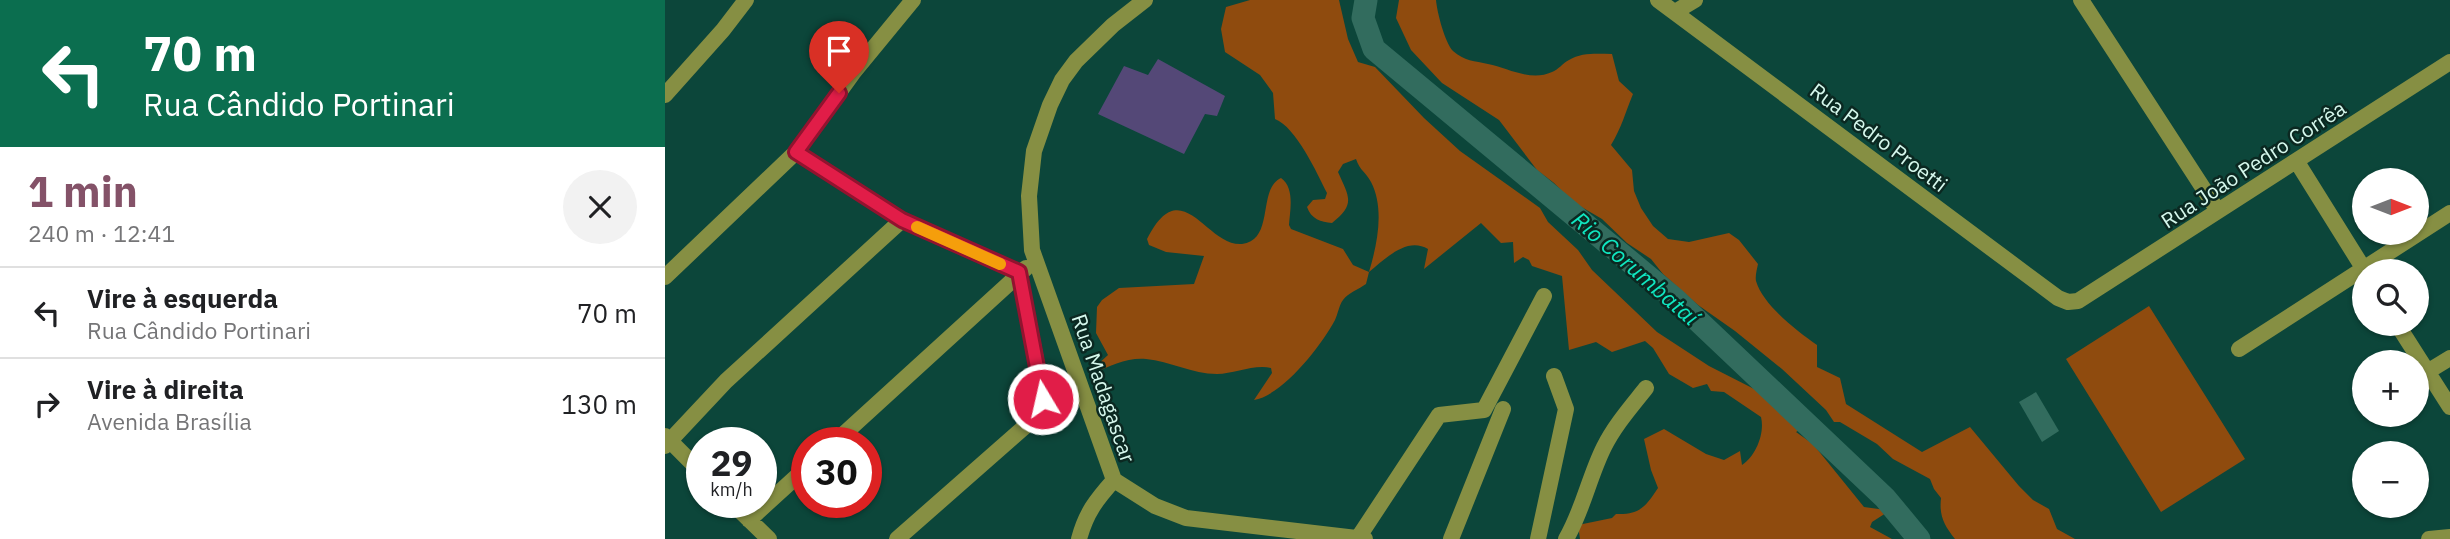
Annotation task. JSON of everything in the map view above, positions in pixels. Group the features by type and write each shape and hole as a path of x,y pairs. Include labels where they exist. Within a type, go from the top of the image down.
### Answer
{"street":[{"path":"668,85 723,30 746,0"},
{"path":"665,276 796,152 853,73 913,0"},
{"name":"Rua Madagascar","path":"1145,0 1121,18 1076,61 1062,80 1034,151 1029,196 1030,234 1036,261 1114,480 1154,506 1186,518 1365,539"},
{"name":"Rua Pedro Proetti","path":"1658,0 2058,298 2068,302 2078,301"},
{"path":"1675,12 1695,0"},
{"path":"2081,0 2218,211"},
{"name":"Rua João Pedro Corrêa","path":"2078,301 2450,62"},
{"path":"796,152 902,220 1019,272"},
{"path":"2297,162 2357,259"},
{"path":"2381,259 2450,213"},
{"path":"686,459 666,441 726,381 902,220"},
{"path":"851,427 1019,272 1036,261"},
{"path":"897,539 1037,416 1043,399 1042,390 1019,272"},
{"path":"2239,349 2352,278"},
{"path":"1358,538 1439,415 1484,410 1544,296"},
{"path":"2429,371 2450,358"},
{"path":"2429,375 2450,407"},
{"path":"1538,539 1566,409 1555,376"},
{"path":"1566,539 1575,524 1605,446 1646,388"},
{"path":"1451,539 1503,409"},
{"path":"1079,539 1085,517 1098,497 1114,480"},
{"path":"769,539 749,520 791,482"},
{"path":"2429,539 2450,537"}],"shaded area":[{"path":"1250,0 1339,0 1348,39 1358,62 1375,67 1460,151 1540,208 1548,222 1578,250 1592,270 1657,332 1709,366 1764,394 1779,410 1803,428 1796,432 1813,444 1864,507 1886,510 1870,527 1892,539 1580,539 1578,525 1637,511 1658,488 1644,439 1664,429 1706,454 1724,460 1740,451 1742,465 1758,444 1762,430 1761,417 1724,392 1711,391 1707,384 1693,388 1669,374 1653,348 1645,341 1612,352 1596,342 1569,350 1562,276 1532,266 1529,260 1523,257 1514,263 1513,242 1501,243 1481,223 1424,269 1428,249 1412,245 1389,256 1369,272 1377,239 1378,204 1369,179 1356,159 1343,164 1338,172 1347,194 1345,211 1332,223 1320,221 1307,207 1313,200 1325,199 1327,193 1291,131 1275,119 1273,93 1260,75 1225,52 1221,29 1226,7"},
{"path":"1399,0 1436,0 1444,35 1453,51 1465,59 1520,73 1544,75 1574,57 1612,54 1619,81 1633,94 1611,145 1632,170 1634,191 1653,226 1668,239 1689,242 1729,233 1739,240 1758,264 1756,281 1760,290 1773,308 1817,345 1817,367 1840,378 1846,404 1922,452 1970,427 2019,486 2033,500 2049,509 2057,529 2075,539 1955,539 1943,520 1941,498 1930,479 1893,459 1877,444 1840,422 1834,422 1826,410 1782,369 1698,305 1663,274 1651,259 1627,243 1602,219 1573,202 1537,170 1499,120 1442,83 1411,50 1396,18"},
{"path":"1281,178 1290,193 1291,229 1343,249 1353,265 1369,272 1366,284 1340,304 1335,320 1311,355 1289,379 1265,396 1254,400 1272,373 1271,368 1258,367 1224,374 1208,373 1155,360 1133,359 1094,373 1097,365 1108,355 1096,333 1097,307 1102,300 1119,288 1194,284 1204,256 1166,252 1149,245 1147,239 1160,220 1172,211 1183,211 1229,242 1242,244 1259,234 1269,192"},
{"path":"2149,306 2245,459 2161,512 2066,359"},
{"path":"2036,392 2059,431 2042,442 2019,402"}],"building":[{"path":"1158,59 1225,96 1217,116 1205,114 1184,154 1098,114 1124,66 1148,75"}],"waterway":[{"name":"Rio Corumbataí","path":"1366,0 1363,18 1374,49 1675,299 1885,498 1919,539"}],"slow traffic":[{"path":"917,227 1000,264"}],"route":[{"path":"839,93 796,152 902,220 1019,272 1043,399"}]}
